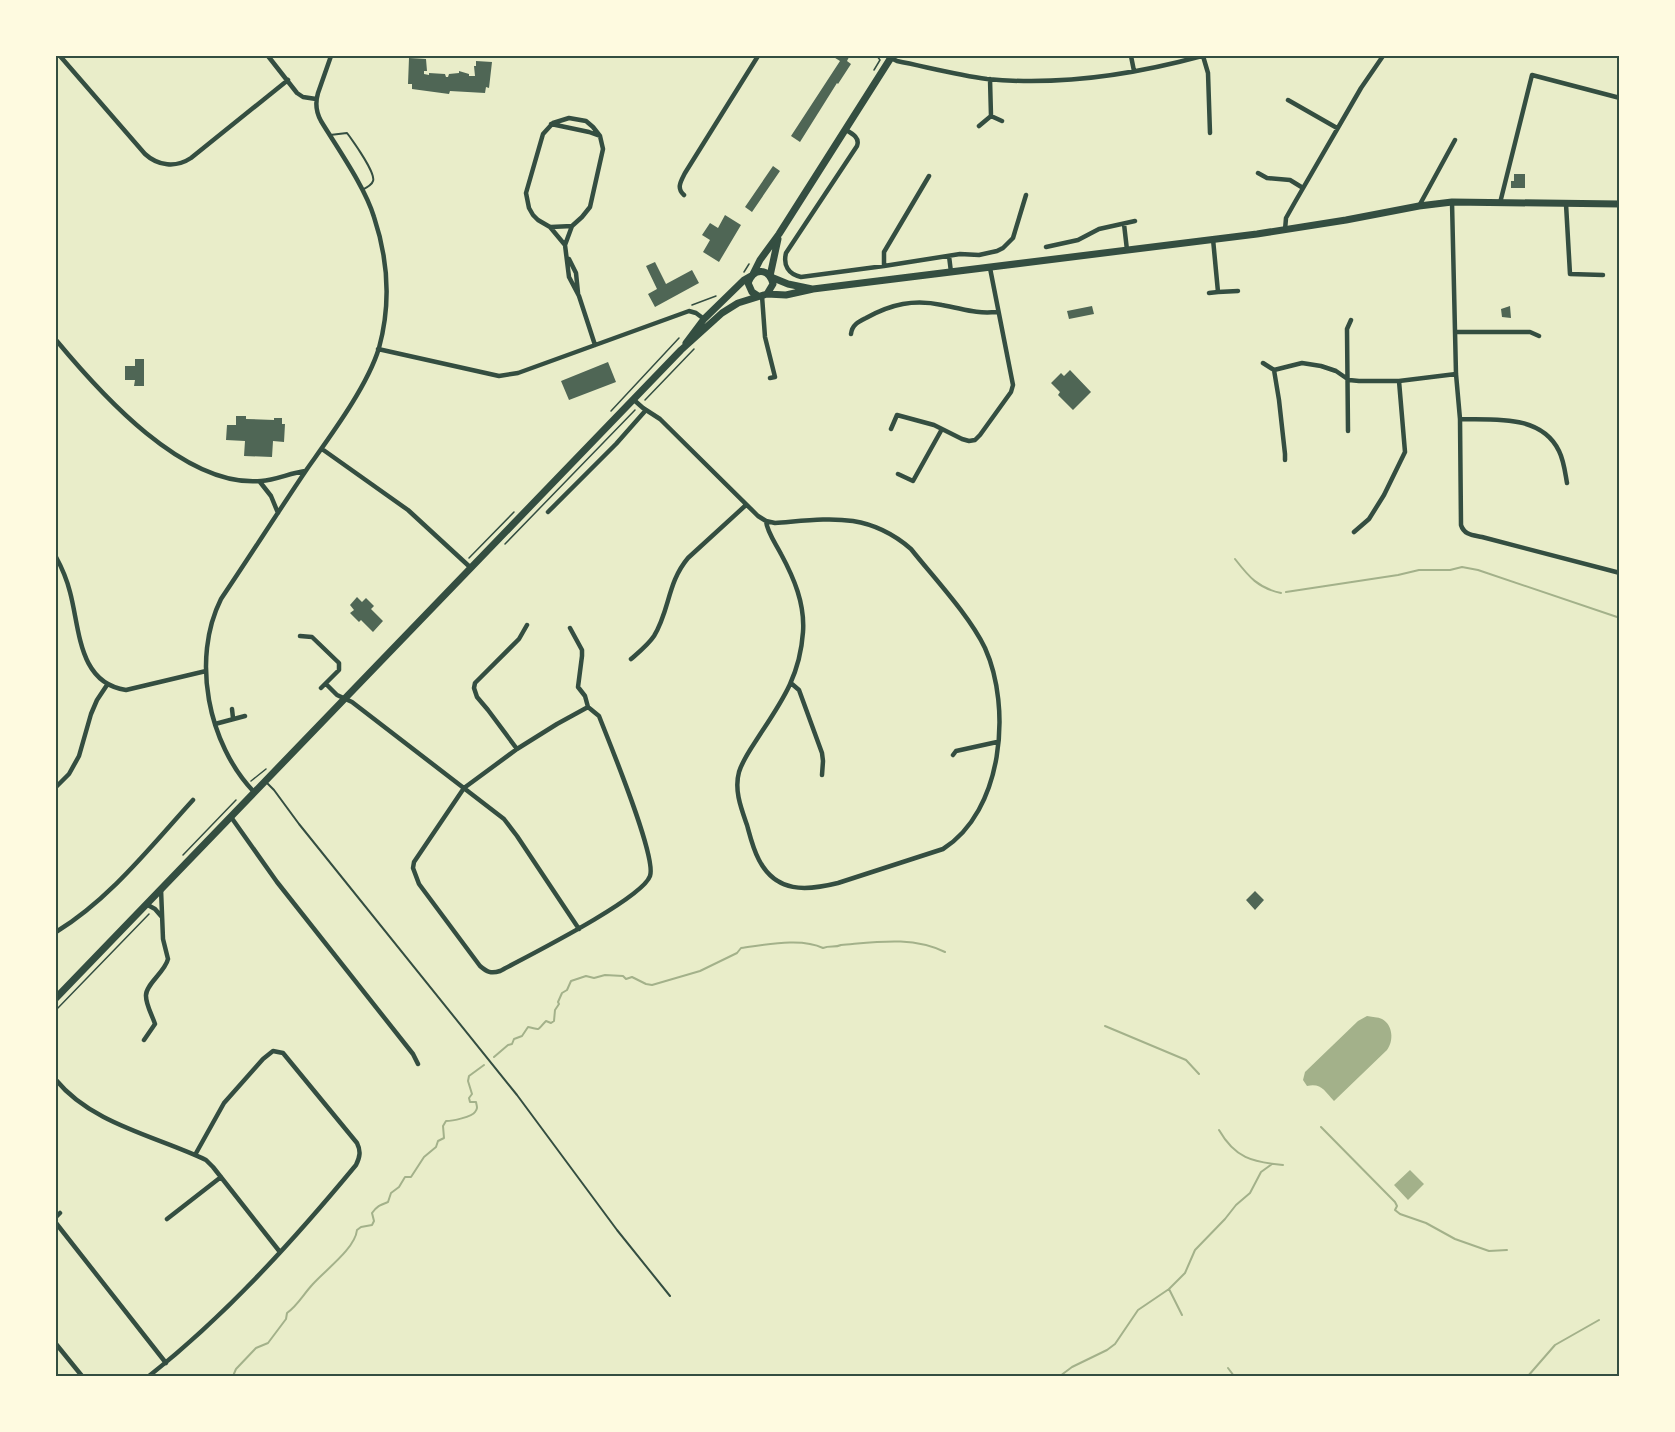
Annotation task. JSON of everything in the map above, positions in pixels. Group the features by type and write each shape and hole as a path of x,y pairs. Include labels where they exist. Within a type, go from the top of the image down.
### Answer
{"main road":[{"path":"890,56 846,130 760,260 749,286 752,292 762,295 786,295 813,289 1286,230 1452,202 1620,204"},
{"path":"56,998 681,350 730,308 762,295 772,288 770,276 779,234"},
{"path":"681,350 704,319 744,280 760,271 788,284 813,289"}],"street":[{"path":"60,56 145,154 152,160 168,165 184,163 288,80"},
{"path":"268,56 300,95 316,99"},
{"path":"254,792 234,767 216,724 208,692 208,642 214,611 352,402 378,350 387,299 382,246 374,215 362,190 318,116 316,99 331,56"},
{"path":"684,195 679,186 685,173 758,56"},
{"path":"890,56 897,61 990,79 1036,81 1080,80 1202,56 1208,73 1210,133"},
{"path":"1131,56 1134,71"},
{"path":"1286,230 1286,218 1337,128 1383,56"},
{"path":"1500,203 1532,75 1620,98"},
{"path":"990,79 991,116"},
{"path":"1295,104 1299,97"},
{"path":"1288,100 1337,128"},
{"path":"991,116 1002,121"},
{"path":"979,126 991,116"},
{"path":"566,245 550,227 533,215 526,192 540,140 551,124 561,119 577,118 593,127 600,136 603,149 590,207 572,226 566,245 569,277 579,296 595,345"},
{"path":"551,124 600,136"},
{"path":"846,130 857,138 858,144 786,253 787,270 795,276 884,266 960,254 979,255 1004,248 1013,238 1026,195"},
{"path":"1419,206 1455,140"},
{"path":"1258,173 1267,178 1290,180 1304,188"},
{"path":"884,266 884,252 929,176"},
{"path":"1264,185 1267,178"},
{"path":"1452,202 1456,374 1460,419 1461,525 1463,530 1466,533 1620,573"},
{"path":"1566,204 1570,274 1603,275"},
{"path":"1046,247 1078,240 1100,229 1135,221"},
{"path":"1124,224 1127,250"},
{"path":"550,227 572,226"},
{"path":"1052,239 1054,246"},
{"path":"1213,239 1218,292"},
{"path":"949,256 951,272"},
{"path":"891,429 897,415 934,425 962,440 975,440 1011,392 1013,385 990,268"},
{"path":"1209,293 1238,291"},
{"path":"762,295 765,337 775,377"},
{"path":"851,334 855,324 880,310 897,304 941,304 981,313 998,312"},
{"path":"378,350 499,376 535,367 688,311 704,319"},
{"path":"1348,431 1347,329 1351,321"},
{"path":"1456,332 1530,332 1539,336"},
{"path":"56,340 125,413 177,456 193,465 212,474 260,482 306,471"},
{"path":"1263,363 1274,370 1302,363 1321,366 1336,371 1349,380 1399,381 1456,374"},
{"path":"1274,370 1285,460"},
{"path":"1354,532 1369,519 1404,456 1406,447 1399,381"},
{"path":"634,400 660,419 746,505 766,521 775,523 851,520 878,528 902,542 911,549 969,622 990,662 999,720 996,763 989,790 970,823 952,844 915,859 821,888 789,887 771,876 758,858 739,803 737,780 744,760 792,684 798,666 803,633 800,600 788,567 767,528 766,521"},
{"path":"548,512 616,444 646,410"},
{"path":"1460,419 1514,421 1533,426 1547,435 1554,443 1562,460 1567,483"},
{"path":"898,474 913,482 942,429"},
{"path":"322,448 408,510 471,568"},
{"path":"260,482 271,495 278,513"},
{"path":"631,659 643,649 658,628 673,581 681,567 746,505"},
{"path":"56,557 70,590 84,652 90,667 107,685 126,690 207,671"},
{"path":"517,749 477,697 474,688 475,684 519,639 527,625"},
{"path":"570,628 572,639 582,650 575,688 585,696 588,707 599,716 642,831 651,870 648,880 641,888 603,914 500,971 494,974 489,973 480,966 419,884 413,868 417,857 464,788 517,749 588,707"},
{"path":"300,636 312,637 339,663 339,670 324,686 352,702 504,819 579,929"},
{"path":"792,684 799,690 822,753 822,775"},
{"path":"56,787 69,774 79,756 91,714 107,685"},
{"path":"232,709 233,718"},
{"path":"216,724 245,716"},
{"path":"953,754 956,751 997,742"},
{"path":"56,932 72,922 109,891 193,800"},
{"path":"231,817 277,882 413,1054 418,1064"},
{"path":"155,1024 145,997 146,991 165,967 168,959 163,939 161,889"},
{"path":"146,904 161,916"},
{"path":"168,959 175,958"},
{"path":"155,1024 162,1026"},
{"path":"144,1040 155,1024"},
{"path":"149,1377 221,1313 310,1220 356,1165 360,1157 360,1148 284,1053 273,1050 224,1103 195,1155"},
{"path":"56,1080 72,1098 102,1116 206,1160 280,1252"},
{"path":"167,1219 220,1177"},
{"path":"56,1223 166,1363"},
{"path":"56,1344 82,1377"}],"lane":[{"path":"329,135 346,133 366,162 374,180 362,190"},
{"path":"265,781 517,1095 617,1230 670,1296"}],"path":[{"path":"872,73 880,60 877,56"},
{"path":"743,273 750,263"},
{"path":"685,307 716,297"},
{"path":"607,415 686,332"},
{"path":"645,400 699,344"},
{"path":"252,780 270,765"},
{"path":"56,1010 153,911"}],"shaded area":[{"path":"1367,1016 1382,1019 1388,1025 1391,1038 1387,1050 1334,1101 1319,1087 1307,1086 1303,1080 1305,1072 1358,1021"},
{"path":"1410,1170 1424,1184 1408,1200 1394,1185"}],"building":[{"path":"832,56 847,56 849,57 847,61 851,64 800,142 791,136 840,61"},
{"path":"409,58 426,59 427,71 424,71 424,74 445,74 446,77 449,74 459,73 459,71 475,76 476,61 492,62 489,88 486,87 485,93 450,91 449,94 412,89 412,84 408,84"},
{"path":"773,166 780,171 752,212 745,207"},
{"path":"1514,174 1525,174 1525,188 1511,188"},
{"path":"725,215 741,225 719,262 703,252 710,240 702,235 710,223 718,228"},
{"path":"655,262 666,284 692,270 699,283 655,307 648,294 657,289 646,266"},
{"path":"1092,306 1094,314 1069,319 1067,311"},
{"path":"1510,306 1511,318 1502,317 1501,309"},
{"path":"135,359 144,359 144,386 134,386 135,380 125,380 125,366 135,366"},
{"path":"608,362 616,382 569,400 561,381"},
{"path":"1070,370 1091,392 1073,410 1058,395 1060,392 1051,383 1061,373 1064,376"},
{"path":"236,416 246,416 246,419 282,418 282,424 285,424 284,442 273,441 272,457 244,456 245,441 226,440 227,425 236,425"},
{"path":"357,597 362,602 366,598 374,606 371,609 383,621 373,632 350,613 354,610 350,605"},
{"path":"1255,891 1264,900 1255,910 1246,900"}],"waterway":[{"path":"1235,559 1255,581 1281,593"},
{"path":"1286,592 1419,570 1450,570 1462,567 1478,570 1620,618"},
{"path":"494,1057 512,1044 514,1039 522,1036 528,1027 538,1029 546,1021 551,1023 554,1021 555,1010 562,993 567,990 571,981 586,976 594,978 605,975 623,976 626,979 632,977 652,985 700,971 737,953 741,948 794,942 823,948 894,941 920,944 945,952"},
{"path":"1105,1026 1186,1060 1199,1074"},
{"path":"233,1376 236,1369 256,1348 268,1343 286,1319 287,1313 351,1245 357,1230 372,1225 374,1221 372,1213 379,1206 388,1202 391,1193 399,1187 405,1177 411,1177 424,1157 436,1147 438,1141 444,1138 443,1126 446,1121 466,1117 475,1112 476,1102 470,1102 469,1098 472,1094 468,1081 469,1076 484,1065"},
{"path":"1321,1127 1395,1202 1397,1206 1395,1210 1400,1214 1426,1223 1455,1239 1489,1251 1507,1250"},
{"path":"1219,1130 1231,1147 1245,1157 1283,1165"},
{"path":"1060,1376 1115,1344 1138,1310 1169,1289 1185,1273 1195,1250 1250,1193 1261,1172 1272,1164"},
{"path":"1169,1289 1182,1315"},
{"path":"1528,1376 1555,1345 1599,1320"},
{"path":"1228,1368 1234,1376"}]}
